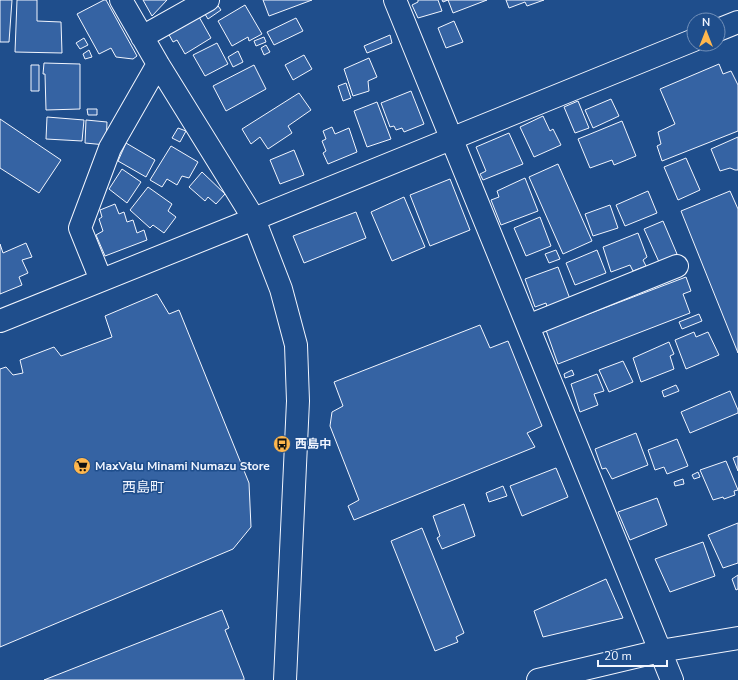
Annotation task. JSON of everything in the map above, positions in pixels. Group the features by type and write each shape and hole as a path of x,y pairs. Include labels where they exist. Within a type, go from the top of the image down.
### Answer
{"street":[{"path":"121,0 158,64 254,219 281,289 296,345 298,400 284,680"},
{"path":"142,37 208,0"},
{"path":"395,0 672,680"},
{"path":"726,27 738,22"},
{"path":"0,321 686,43"},
{"path":"101,280 80,228 110,148 158,64"},
{"path":"528,326 677,266"},
{"path":"538,680 660,651 738,638"}],"building":[{"path":"0,0 12,0 9,42 0,42"},
{"path":"17,0 37,0 37,21 61,22 62,53 15,52"},
{"path":"106,0 137,56 133,59 116,57 111,48 99,54 77,14"},
{"path":"143,0 167,0 152,16"},
{"path":"263,0 312,0 269,16"},
{"path":"418,0 438,0 442,11 418,18 412,5 418,2"},
{"path":"448,0 487,0 453,13"},
{"path":"506,0 544,0 527,6 525,2 509,8"},
{"path":"216,3 221,10 208,19 203,11"},
{"path":"245,5 262,34 249,41 248,37 232,46 218,21"},
{"path":"198,15 211,38 185,54 177,40 173,42 168,33"},
{"path":"296,18 303,31 274,45 267,32"},
{"path":"454,21 463,42 446,48 438,28"},
{"path":"390,35 392,43 367,53 364,46"},
{"path":"264,37 266,42 256,46 254,41"},
{"path":"84,38 88,45 80,49 76,43"},
{"path":"217,43 228,64 205,76 193,55"},
{"path":"266,45 270,52 264,55 261,48"},
{"path":"89,50 92,57 85,59 83,54"},
{"path":"238,51 243,62 233,67 228,57"},
{"path":"304,55 312,69 293,80 285,65"},
{"path":"369,58 377,77 368,81 369,91 353,96 344,69"},
{"path":"44,63 80,64 80,109 46,110 45,74 43,74"},
{"path":"719,64 723,74 731,71 738,85 738,131 662,161 657,146 661,144 658,132 675,124 660,89"},
{"path":"31,65 39,65 39,91 31,91"},
{"path":"254,65 266,89 226,111 213,86"},
{"path":"346,83 351,98 343,101 338,86"},
{"path":"411,91 424,124 404,132 402,128 396,130 394,126 390,127 381,103"},
{"path":"299,93 311,110 288,126 292,133 268,149 260,137 251,144 242,129"},
{"path":"611,99 619,116 593,128 585,110"},
{"path":"578,101 589,128 575,133 564,107"},
{"path":"377,102 391,139 367,147 354,111"},
{"path":"87,109 97,109 97,115 88,115"},
{"path":"543,116 550,131 553,129 561,145 534,157 520,127"},
{"path":"47,117 84,120 82,141 46,139"},
{"path":"0,119 61,160 39,193 0,168"},
{"path":"86,120 107,122 106,145 85,143"},
{"path":"622,121 636,156 614,165 612,160 590,168 578,139"},
{"path":"332,127 335,134 349,128 357,152 328,164 323,153 326,151 322,141 326,139 323,131"},
{"path":"178,128 186,131 180,142 172,138"},
{"path":"509,133 523,164 483,180 480,174 486,171 476,147"},
{"path":"738,137 738,170 730,168 720,171 711,149"},
{"path":"126,143 155,160 146,177 118,161"},
{"path":"171,146 198,162 189,178 182,176 177,185 167,179 162,187 150,180"},
{"path":"294,150 304,175 280,184 270,160"},
{"path":"686,158 700,190 678,200 664,167"},
{"path":"558,164 592,241 563,254 529,177"},
{"path":"122,169 141,182 127,203 109,189"},
{"path":"202,172 225,194 216,204 208,197 205,201 189,187"},
{"path":"525,178 538,211 501,225 491,200 499,197 497,191"},
{"path":"450,179 470,230 430,246 410,195"},
{"path":"148,187 172,204 168,211 176,217 164,233 153,225 150,228 130,210"},
{"path":"648,191 657,213 625,226 616,205"},
{"path":"730,191 738,209 738,353 681,211"},
{"path":"404,197 425,247 392,261 371,212"},
{"path":"115,204 119,214 124,212 127,222 133,220 137,233 144,230 147,240 105,256 96,235 103,231 99,219 102,217 100,210"},
{"path":"610,205 618,228 593,236 585,214"},
{"path":"356,212 366,238 304,263 293,236"},
{"path":"540,217 551,246 526,256 514,228"},
{"path":"663,221 677,254 659,262 644,229"},
{"path":"638,233 647,257 643,260 646,266 633,271 630,265 611,272 603,247"},
{"path":"26,243 32,257 22,260 28,273 19,277 22,285 0,294 0,244 3,253"},
{"path":"556,250 560,259 549,263 545,254"},
{"path":"597,250 606,273 575,285 566,263"},
{"path":"558,267 570,299 547,307 546,303 535,307 525,279"},
{"path":"686,277 691,291 683,294 690,313 558,364 546,330"},
{"path":"157,294 169,314 179,310 249,483 251,527 233,549 0,647 0,369 6,367 13,375 23,373 20,360 54,347 61,356 112,337 105,316"},
{"path":"699,314 702,321 682,329 679,322"},
{"path":"480,325 490,348 508,341 542,426 527,433 535,447 354,520 348,506 359,500 330,426 332,412 343,406 334,382"},
{"path":"694,332 696,337 708,332 719,355 686,369 675,340"},
{"path":"669,342 674,354 670,356 674,369 641,382 633,358"},
{"path":"623,361 633,382 609,392 599,370"},
{"path":"572,370 574,375 565,378 564,374"},
{"path":"597,374 604,391 594,394 598,405 580,412 571,384"},
{"path":"676,385 679,391 664,397 662,391"},
{"path":"730,391 738,413 690,433 681,412"},
{"path":"636,433 648,465 612,479 606,468 602,469 595,449"},
{"path":"677,439 688,466 667,474 664,467 655,470 648,450"},
{"path":"738,456 738,471 733,458"},
{"path":"726,461 738,490 734,491 735,495 724,499 723,497 713,500 700,470"},
{"path":"556,468 568,497 522,516 510,486"},
{"path":"698,472 700,477 694,479 692,475"},
{"path":"683,479 684,484 675,486 674,482"},
{"path":"503,486 507,496 489,502 486,493"},
{"path":"657,498 667,525 630,540 618,512"},
{"path":"464,504 475,536 442,549 437,538 440,536 433,516"},
{"path":"738,523 738,563 723,568 708,535"},
{"path":"422,528 464,633 456,637 458,642 435,651 391,541"},
{"path":"703,542 715,576 670,592 655,559"},
{"path":"738,575 738,589 736,590 732,579"},
{"path":"606,579 623,618 543,637 534,611"},
{"path":"222,610 229,628 225,630 244,680 44,680"}],"place":[{"name":"西島中","path":"282,444"},
{"name":"MaxValu Minami Numazu Store","path":"82,466"}],"district":[{"name":"西島町","path":"143,487"}]}
